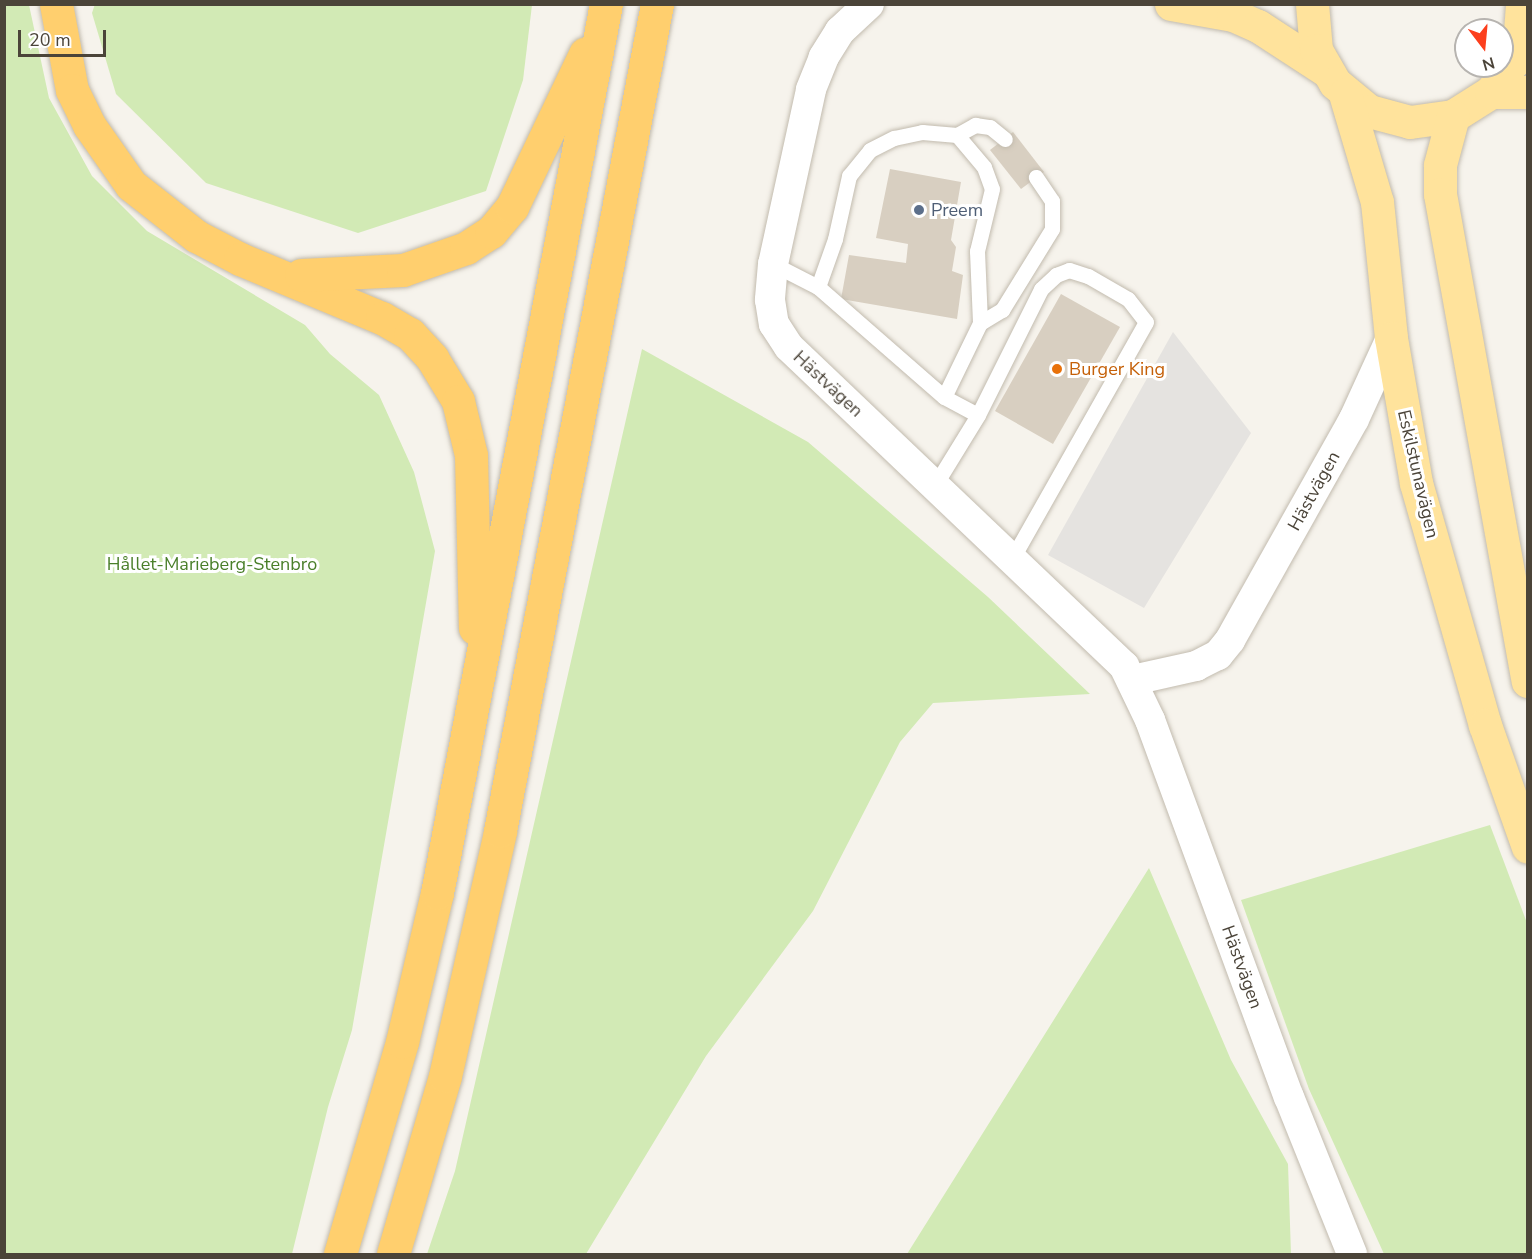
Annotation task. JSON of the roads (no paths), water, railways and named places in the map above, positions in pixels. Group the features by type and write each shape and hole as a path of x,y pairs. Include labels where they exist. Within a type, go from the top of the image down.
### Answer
{"highway":[{"path":"56,4 72,90 89,126 131,185 196,236 240,259 287,275 410,334 432,358 458,400 471,455 476,700"},
{"path":"393,1254 445,1076 500,831 657,4"},
{"path":"287,275 334,276 403,270 466,248 491,231 512,207 606,8"},
{"path":"340,1254 402,1042 476,700 606,8"}],"main road":[{"path":"1172,4 1233,15 1258,26 1336,83 1369,111 1396,120 1425,122 1453,116 1491,92 1508,70 1519,46 1522,4"},
{"name":"Eskilstunavägen","path":"1312,4 1313,38 1336,83 1377,201 1391,338 1416,483 1485,724 1527,847"},
{"path":"1491,92 1527,92"},
{"path":"1453,116 1440,165 1440,194 1527,681"}],"street":[{"name":"Hästvägen","path":"869,4 840,31 816,79 773,264 770,300 774,324 789,347 1012,559 1115,653 1133,680 1352,1254"},
{"name":"Hästvägen","path":"1133,680 1196,666 1218,655 1230,640 1353,419 1391,338"}],"lane":[{"path":"819,287 835,239 849,176 870,150 894,138 922,132 957,135 975,125 990,127 1005,139"},
{"path":"944,397 980,322 977,251 992,189 984,167 957,135"},
{"path":"980,322 1002,310 1052,229 1052,201 1036,177"},
{"path":"773,264 819,287 944,397 978,415"},
{"path":"935,485 978,415 1041,289 1056,275 1069,270 1088,276 1128,300 1146,322 1012,559"}],"place":[{"name":"Preem","path":"919,210"},
{"name":"Burger King","path":"1057,369"}],"park label":[{"name":"Hållet-Marieberg-Stenbro","path":"212,564"}]}
